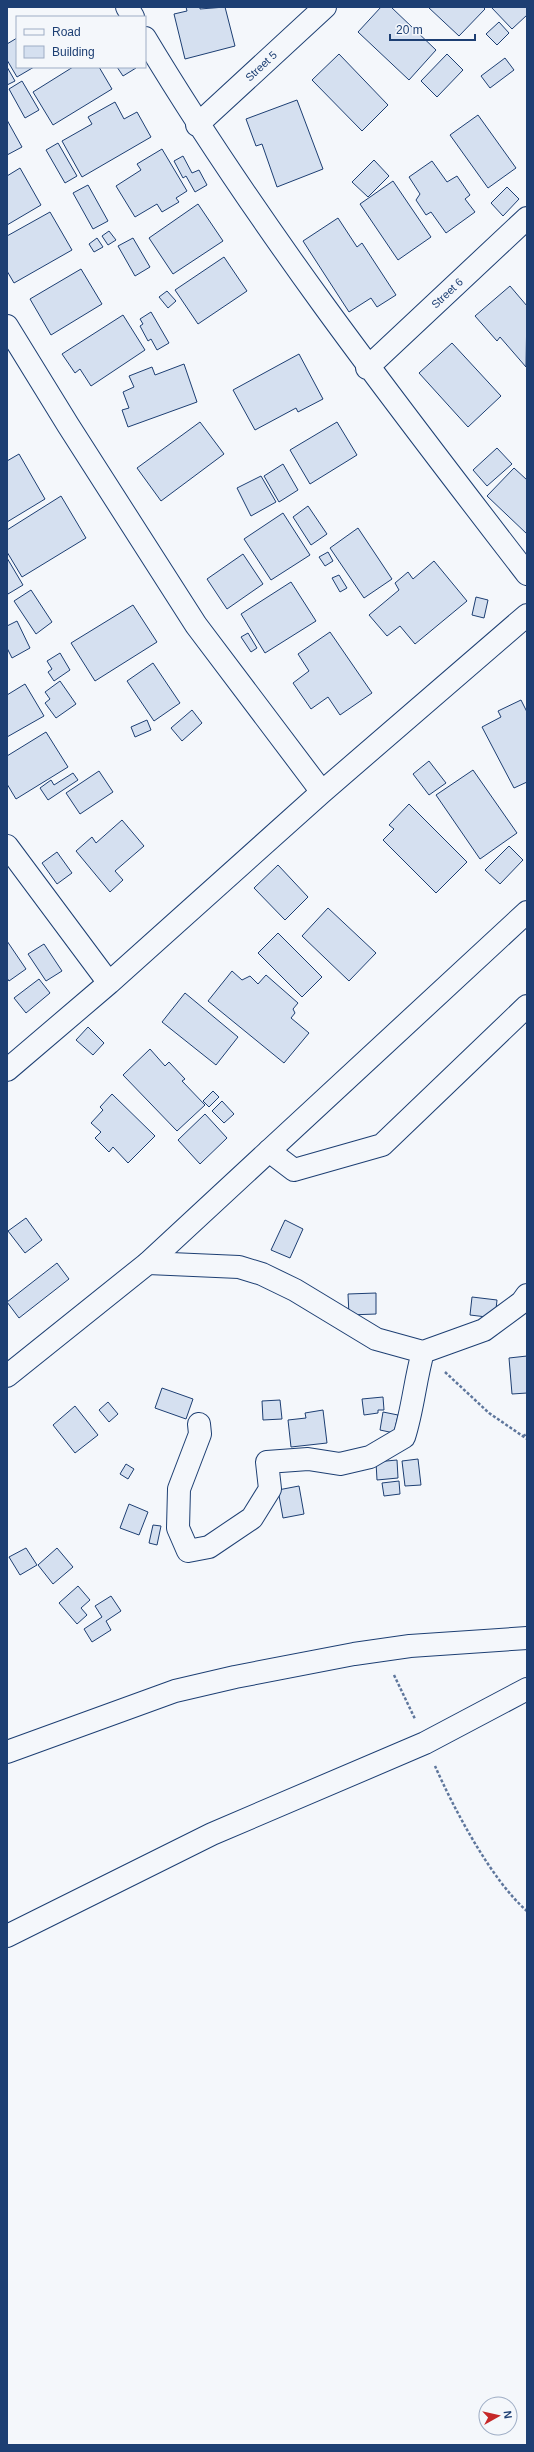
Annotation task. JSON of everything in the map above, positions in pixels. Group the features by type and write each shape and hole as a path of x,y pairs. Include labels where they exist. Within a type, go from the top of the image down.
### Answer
{"street":[{"path":"127,7 132,16"},
{"name":"Street 5","path":"197,125 326,7"},
{"path":"146,40 197,125 367,368 527,574"},
{"name":"Street 6","path":"367,368 527,218"},
{"path":"7,326 68,425 196,624 322,792"},
{"path":"7,1070 109,983 322,792 527,615"},
{"path":"7,846 109,983"},
{"path":"7,1376 148,1263 526,914"},
{"path":"269,1151 294,1170 382,1145 527,1006"},
{"path":"148,1263 239,1267 262,1274 295,1290 376,1339 428,1350 484,1330 522,1302 527,1295"},
{"path":"199,1424 200,1434 179,1489 178,1528 188,1551 209,1547 252,1518 270,1489 267,1462 308,1460 340,1464 370,1457 404,1437 414,1400 417,1373 428,1350"},
{"path":"7,1752 176,1691 236,1677 354,1654 410,1646 527,1638"},
{"path":"7,1936 212,1834 425,1743 527,1688"}],"path":[{"path":"428,1350 445,1372 489,1413 527,1439"},
{"path":"399,1683 438,1774 489,1866 512,1898 527,1911"}],"building":[{"path":"186,7 200,7 200,9 225,7 235,46 185,59 174,14 187,11"},
{"path":"381,7 391,7 436,50 409,80 358,32"},
{"path":"428,7 483,7 485,9 459,36"},
{"path":"491,7 527,7 527,15 512,29"},
{"path":"499,22 509,33 497,45 486,34"},
{"path":"16,39 16,68 32,68 17,77 7,60 7,44"},
{"path":"339,54 388,105 362,131 312,80"},
{"path":"447,54 463,70 437,97 421,81"},
{"path":"505,58 514,70 490,88 481,76"},
{"path":"7,67 15,81 7,85"},
{"path":"71,68 100,68 112,89 53,125 33,92"},
{"path":"118,68 136,68 123,76"},
{"path":"22,81 39,110 25,118 9,89"},
{"path":"297,100 323,169 277,187 262,144 256,146 246,119"},
{"path":"115,102 124,119 137,112 151,137 82,177 62,141 92,124 88,117"},
{"path":"478,115 516,168 488,188 450,135"},
{"path":"7,120 22,147 7,155"},
{"path":"58,143 77,176 65,183 46,150"},
{"path":"162,149 187,191 176,198 179,202 162,212 157,204 135,217 116,186 141,170 137,164"},
{"path":"183,156 192,173 199,170 207,185 195,192 186,176 183,178 174,161"},
{"path":"374,160 389,176 368,197 352,182"},
{"path":"432,161 447,182 457,176 470,195 465,199 475,212 446,233 431,212 426,215 416,200 420,194 409,177"},
{"path":"20,168 41,205 7,225 7,176"},
{"path":"393,181 431,237 398,260 360,204"},
{"path":"88,185 108,221 93,229 73,193"},
{"path":"507,187 519,199 503,216 491,203"},
{"path":"198,204 223,241 173,274 149,238"},
{"path":"50,212 72,250 14,283 7,271 7,236"},
{"path":"338,218 357,247 362,243 396,295 377,307 371,298 349,312 303,241"},
{"path":"109,231 116,240 108,245 102,236"},
{"path":"97,238 103,247 94,252 89,244"},
{"path":"133,238 150,267 135,276 118,246"},
{"path":"224,257 247,291 198,324 175,290"},
{"path":"81,269 102,304 51,335 30,299"},
{"path":"510,286 527,306 526,367 500,337 497,341 475,316"},
{"path":"167,291 176,301 168,308 159,297"},
{"path":"151,312 169,343 157,350 151,339 148,341 140,326 143,324 140,319"},
{"path":"123,315 145,350 91,386 80,369 75,373 62,354"},
{"path":"452,343 501,396 468,427 419,373"},
{"path":"299,354 323,399 298,412 296,408 255,430 233,390"},
{"path":"184,364 197,402 128,427 122,410 129,408 123,392 134,387 129,376 152,367 155,375"},
{"path":"200,422 224,454 161,501 137,468"},
{"path":"337,422 357,455 310,484 290,450"},
{"path":"497,448 512,464 487,486 473,470"},
{"path":"19,454 45,499 7,522 7,461"},
{"path":"283,464 298,490 279,502 264,476"},
{"path":"514,468 527,480 527,534 487,496"},
{"path":"261,476 276,502 251,516 237,488"},
{"path":"61,496 86,538 22,577 7,552 7,530"},
{"path":"308,506 327,534 311,545 293,517"},
{"path":"283,513 310,555 271,580 244,539"},
{"path":"358,528 392,579 364,598 330,548"},
{"path":"328,552 333,561 325,566 319,557"},
{"path":"243,554 263,584 227,609 207,579"},
{"path":"7,558 23,585 8,594 7,592"},
{"path":"434,561 467,601 415,644 400,626 387,636 369,615 399,590 395,583 408,572 413,579"},
{"path":"339,575 347,588 340,592 332,578"},
{"path":"291,582 316,621 265,653 241,614"},
{"path":"31,590 52,622 36,634 14,601"},
{"path":"476,597 488,600 484,618 472,615"},
{"path":"133,605 157,642 95,681 71,643"},
{"path":"17,621 30,648 12,658 7,648 7,626"},
{"path":"330,632 372,693 340,715 328,697 311,709 293,683 309,671 298,654"},
{"path":"248,633 257,648 251,652 241,637"},
{"path":"60,653 70,670 54,681 48,672 52,669 47,661"},
{"path":"153,663 180,703 154,721 127,681"},
{"path":"60,681 76,704 56,718 45,703 50,699 45,692"},
{"path":"25,684 44,716 7,737 7,695"},
{"path":"521,700 527,712 527,782 514,788 482,727 501,717 498,711"},
{"path":"192,710 202,723 182,741 171,728"},
{"path":"147,720 151,730 135,737 131,727"},
{"path":"46,732 68,767 16,799 7,784 7,756"},
{"path":"429,761 446,783 429,795 413,774"},
{"path":"473,770 517,833 480,859 436,795"},
{"path":"99,771 113,792 80,814 66,793"},
{"path":"73,773 78,780 48,800 40,788 51,780 54,785"},
{"path":"409,804 467,862 436,893 383,840 394,829 389,825"},
{"path":"122,820 144,846 115,871 123,880 110,892 76,851 92,837 96,843"},
{"path":"509,846 523,860 500,884 485,870"},
{"path":"57,852 72,873 57,884 42,863"},
{"path":"278,865 308,897 285,920 254,888"},
{"path":"328,908 376,953 349,981 302,936"},
{"path":"278,933 322,977 302,997 258,953"},
{"path":"7,941 26,969 9,981 7,978"},
{"path":"44,944 62,971 46,981 28,954"},
{"path":"232,971 242,980 250,976 258,984 266,975 298,1003 293,1009 295,1013 291,1018 309,1033 284,1063 208,1001"},
{"path":"39,979 50,993 26,1013 14,998"},
{"path":"185,993 238,1037 216,1065 162,1022"},
{"path":"88,1027 104,1043 93,1055 76,1040"},
{"path":"150,1049 165,1066 169,1062 185,1079 182,1081 205,1105 177,1131 123,1075"},
{"path":"213,1091 219,1097 209,1107 203,1101"},
{"path":"112,1094 155,1136 128,1163 113,1147 109,1152 95,1138 101,1132 91,1123 103,1110 100,1107"},
{"path":"222,1101 234,1114 224,1123 212,1111"},
{"path":"205,1114 227,1138 200,1164 178,1140"},
{"path":"26,1218 42,1240 25,1253 8,1231"},
{"path":"285,1220 303,1229 290,1258 271,1250"},
{"path":"57,1263 69,1279 19,1318 7,1302"},
{"path":"376,1293 376,1314 349,1315 348,1294"},
{"path":"472,1297 497,1300 495,1318 470,1315"},
{"path":"527,1356 527,1393 512,1394 509,1358"},
{"path":"162,1388 193,1399 186,1419 155,1408"},
{"path":"383,1397 384,1410 378,1410 378,1413 364,1415 362,1399"},
{"path":"280,1400 282,1419 263,1420 262,1401"},
{"path":"108,1402 118,1414 109,1422 99,1410"},
{"path":"75,1406 98,1435 75,1453 53,1425"},
{"path":"323,1410 327,1443 291,1447 288,1420 306,1418 305,1413"},
{"path":"383,1412 398,1415 394,1433 380,1430"},
{"path":"418,1459 421,1485 405,1486 402,1461"},
{"path":"397,1460 398,1478 377,1480 376,1462"},
{"path":"126,1464 134,1469 128,1479 120,1474"},
{"path":"399,1481 400,1494 384,1496 382,1483"},
{"path":"299,1486 304,1514 283,1518 278,1490"},
{"path":"129,1504 148,1512 139,1535 120,1528"},
{"path":"153,1525 161,1526 157,1545 149,1543"},
{"path":"26,1548 37,1565 20,1575 9,1557"},
{"path":"57,1548 73,1567 53,1584 38,1565"},
{"path":"78,1586 90,1600 81,1608 87,1615 77,1624 59,1603"},
{"path":"111,1596 121,1611 106,1621 111,1630 92,1642 84,1629 102,1617 95,1606"}]}
